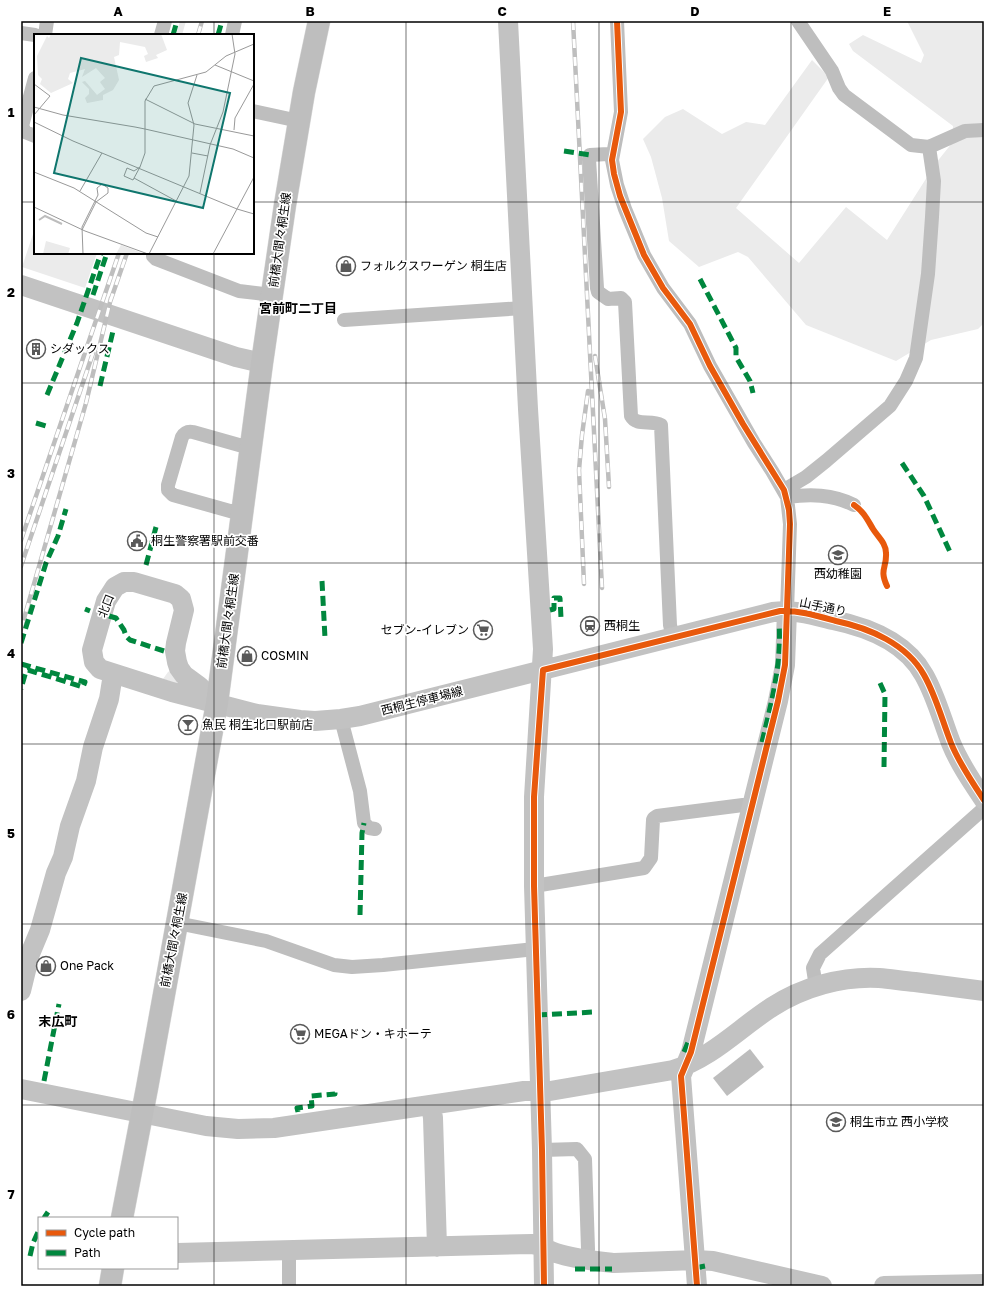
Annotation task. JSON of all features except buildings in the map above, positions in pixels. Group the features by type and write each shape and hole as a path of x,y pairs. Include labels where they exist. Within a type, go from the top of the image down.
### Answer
{"main road":[{"name":"前橋大間々桐生線","path":"122,1217 217,703 284,205 305,84 320,21"},
{"path":"110,1286 113,1269"}],"street":[{"path":"45,34 46,21"},
{"path":"162,34 165,21"},
{"path":"232,34 235,21"},
{"path":"508,21 543,649 543,670 534,797 534,886 542,1150 544,1286"},
{"path":"617,21 621,112 613,155 613,166 617,186 644,255 663,288 690,324 710,366 785,494 790,524 785,665 783,677 774,722 691,1052 681,1076 697,1286"},
{"path":"798,21 832,71 839,88 844,95 911,145 929,147 964,131 984,130"},
{"path":"21,33 34,35"},
{"path":"34,82 22,126 25,132 34,136"},
{"path":"254,111 298,121"},
{"path":"785,494 890,406 902,388 916,358 928,274 932,217 934,180 929,147"},
{"path":"613,155 590,155 589,159 597,288 598,292 608,300 621,298 625,302 631,416 633,420 638,422 656,422 661,425 670,625 673,638"},
{"path":"154,254 153,256 156,259 239,291 272,295"},
{"path":"21,285 236,357 262,363"},
{"path":"344,320 524,308"},
{"path":"243,512 230,511 173,495 168,490 168,485 182,436 185,433 193,432 239,445 252,447"},
{"path":"785,494 816,495 837,498 854,505"},
{"name":"北口","path":"129,581 175,594 181,599 184,610 175,647 179,668 184,675 199,686 217,703 172,692 113,674 100,669 97,666 92,655 93,644 106,601 112,590 121,583 129,581"},
{"name":"山手通り","path":"543,670 773,612 787,611 806,614 857,626 883,637 905,652 924,674 955,752 984,800"},
{"name":"西桐生停車場線","path":"217,703 257,714 300,720 324,721 360,716 543,670"},
{"path":"21,991 26,952 40,930 56,873 63,857 70,826 86,781 93,748 109,699 113,674"},
{"path":"340,719 360,791 364,823 369,828 375,829"},
{"path":"534,886 644,868 651,858 653,820 657,816 743,805 752,806"},
{"path":"816,987 813,968 820,954 982,811 984,807"},
{"path":"177,923 266,941 343,967 383,965 535,949"},
{"path":"21,1089 206,1126 246,1129 284,1126 524,1091 550,1091 666,1072 684,1066 722,1045 771,1008 796,994 816,987 845,981 878,978 984,991"},
{"path":"431,1105 433,1118 437,1247"},
{"path":"542,1150 577,1149 585,1159 588,1249 586,1260"},
{"path":"178,1253 532,1244 544,1247 557,1253 586,1260 614,1263 696,1260 723,1263 822,1286"},
{"path":"289,1250 289,1286"},
{"path":"884,1286 984,1284"}],"shaded area":[{"path":"180,21 186,21 182,34 176,34"},
{"path":"907,21 984,21 984,323 978,329 931,340 896,361 806,325 748,257 738,252 699,267 669,241 662,198 651,157 643,139 665,117 683,109 722,134 746,122 765,125 812,60 829,77 736,208 799,263 846,207 887,240 936,163 952,143 953,126 853,51 849,44 863,35 921,63 924,55"},
{"path":"34,231 34,254 97,254 85,288 22,267"},
{"path":"170,671 179,684 163,679"},
{"path":"750,1049 764,1067 727,1096 713,1078"}],"railway":[{"path":"198,34 202,21"},
{"path":"573,21 602,588"},
{"path":"21,540 119,254"},
{"path":"110,302 127,254"},
{"path":"21,629 86,403 111,298"},
{"path":"21,566 93,353"},
{"path":"595,356 605,419 609,487"},
{"path":"584,584 579,470 588,391"}],"marked path":[{"path":"173,34 177,21"},
{"path":"218,34 222,21"},
{"path":"564,151 590,155"},
{"path":"47,395 77,323 101,254"},
{"path":"93,295 107,254"},
{"path":"700,279 736,348 736,357 750,381 753,393"},
{"path":"100,386 113,331"},
{"path":"36,423 49,427"},
{"path":"902,463 924,496 951,554"},
{"path":"21,643 46,563 58,536 66,509"},
{"path":"146,565 156,527"},
{"path":"322,581 325,638"},
{"path":"550,610 554,609 554,598 560,598 561,618"},
{"path":"85,609 90,611"},
{"path":"109,616 116,618 126,636 130,640 164,651"},
{"path":"762,742 777,668 780,639 779,624"},
{"path":"21,664 85,682 83,687 28,670 26,671 21,689"},
{"path":"880,683 885,694 884,767"},
{"path":"360,915 362,833 364,823"},
{"path":"44,1081 59,1004"},
{"path":"537,1015 594,1012"},
{"path":"684,1052 689,1040"},
{"path":"298,1112 297,1108 312,1106 311,1096 335,1094 335,1092"},
{"path":"45,1217 48,1212"},
{"path":"30,1256 33,1243 38,1232"},
{"path":"699,1269 700,1267 705,1266"},
{"path":"575,1269 612,1269"}],"cycle path":[{"path":"617,21 621,112 612,160 620,196 644,255 663,288 690,324 710,366 743,424 784,490 789,510 790,524 785,665 778,701 691,1052 681,1076 697,1286"},
{"path":"854,505 865,516 885,546 886,558 883,572 887,586"},
{"path":"544,1286 542,1150 534,886 534,797 543,670 780,611 801,612 849,624 886,639 908,654 917,664 932,691 958,758 984,800"}],"place":[{"name":"フォルクスワーゲン 桐生店","path":"346,266"},
{"name":"シダックス","path":"36,349"},
{"name":"桐生警察署駅前交番","path":"137,541"},
{"name":"西幼稚園","path":"838,555"},
{"name":"西桐生","path":"590,626"},
{"name":"セブン-イレブン","path":"483,630"},
{"name":"COSMIN","path":"247,656"},
{"name":"魚民 桐生北口駅前店","path":"188,725"},
{"name":"One Pack","path":"46,966"},
{"name":"MEGAドン・キホーテ","path":"300,1034"},
{"name":"桐生市立 西小学校","path":"836,1122"}],"district":[{"name":"宮前町二丁目","path":"298,308"},
{"name":"末広町","path":"58,1021"}]}
